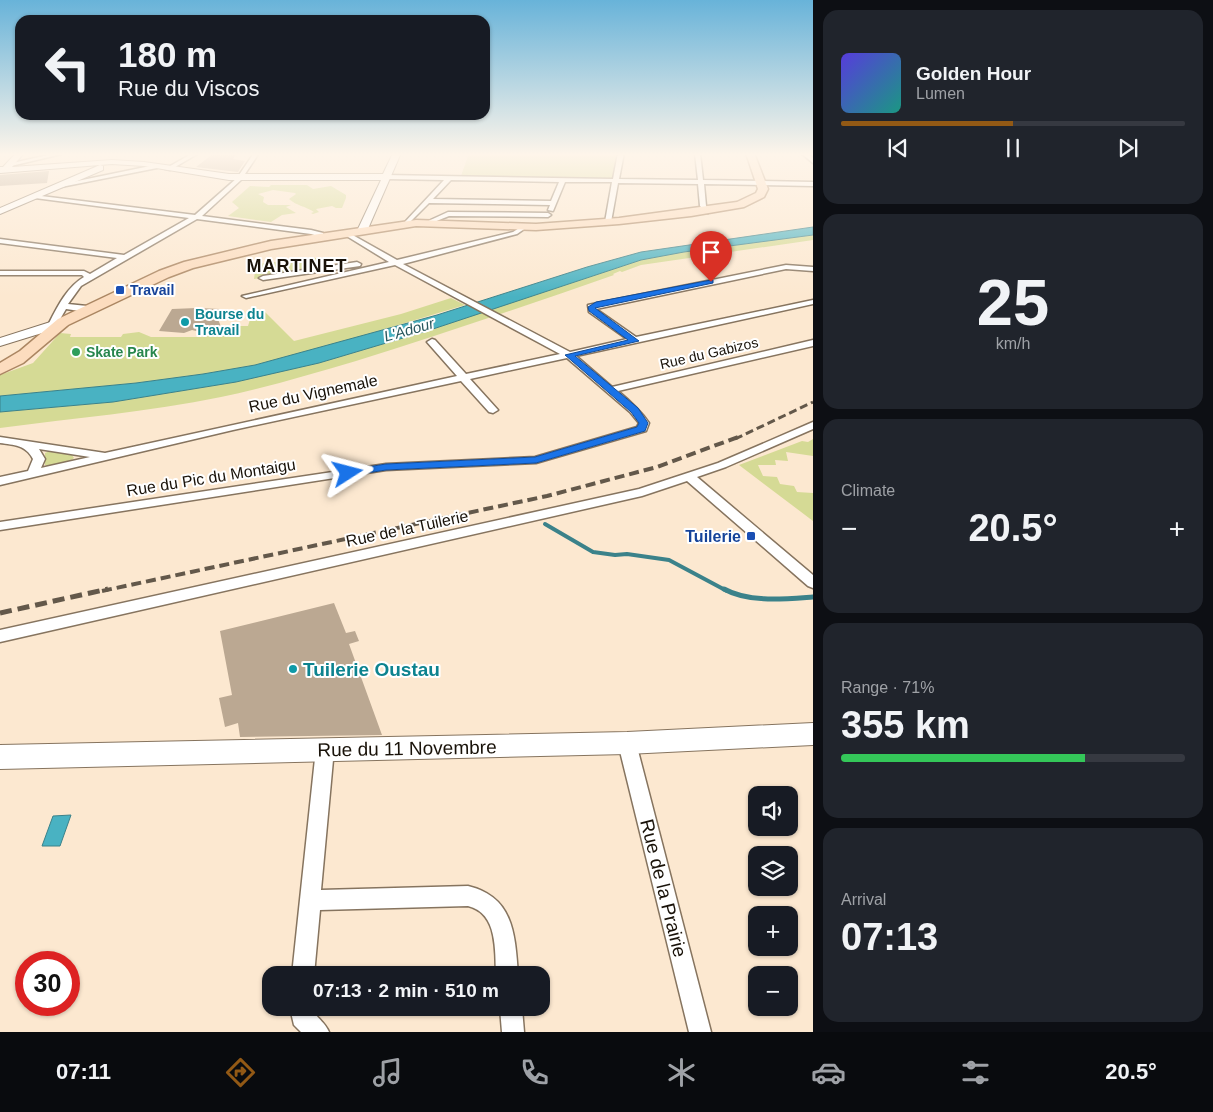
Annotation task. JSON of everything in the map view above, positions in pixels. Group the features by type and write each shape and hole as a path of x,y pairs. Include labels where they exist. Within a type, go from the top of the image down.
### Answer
{"main road":[{"path":"0,369 22,358 51,330 87,309 193,263 254,248 406,224 427,223 524,227 547,221 608,222 708,211 734,207 749,201"}],"street":[{"path":"0,211 23,201"},
{"path":"75,201 311,232 324,237"},
{"path":"0,273 86,275 196,217 214,201"},
{"path":"362,231 375,201"},
{"path":"406,224 427,201"},
{"path":"427,223 448,214 547,221 554,203 437,201"},
{"path":"608,222 611,201"},
{"path":"702,201 703,206 708,211"},
{"path":"246,296 515,233 524,227"},
{"path":"347,234 458,297 569,355 611,390"},
{"path":"0,240 123,257"},
{"path":"0,348 51,330 73,289 86,275 97,257"},
{"path":"263,278 393,261"},
{"path":"635,341 592,310 592,307 786,267 813,269"},
{"name":"Rue du Vignemale","path":"0,481 462,377 813,302"},
{"path":"63,306 87,309"},
{"path":"0,342 51,330"},
{"path":"432,342 493,410"},
{"name":"Rue du Gabizos","path":"611,390 813,342"},
{"path":"0,348 14,352 22,358"},
{"name":"Rue du Pic du Montaigu","path":"0,526 386,467 536,460 642,429 644,423 634,410 611,390"},
{"name":"Rue de la Tuilerie","path":"0,636 491,528 642,492 690,477 813,425"},
{"path":"0,440 109,456"},
{"path":"26,444 35,451 39,459 32,474"},
{"path":"690,477 813,583"},
{"name":"Rue du 11 Novembre","path":"0,757 627,743 813,734"},
{"name":"Rue de la Prairie","path":"627,743 700,1032"},
{"path":"304,966 325,750"},
{"path":"310,900 468,896 484,901 496,913 503,934 506,966"},
{"path":"302,1016 318,1032"},
{"path":"512,1016 513,1032"}],"green space":[{"path":"263,201 268,205 291,205 286,207 296,213 282,215 271,222 228,216 239,208 232,202"},
{"path":"292,201 345,201 342,208 332,206 316,209 319,212 313,214 311,213 314,212"},
{"path":"813,235 813,240 641,265 356,361 255,389 166,407 0,428 0,412 113,402 236,382 319,363 430,330 641,260 684,252"},
{"path":"316,258 321,268 254,279 256,264"},
{"path":"451,298 465,305 332,345 255,365 136,383 0,396 0,375 33,363 60,333 71,334 70,337 121,337 123,334 139,332 151,337 200,337 213,335 227,326 248,326 253,310 262,309 294,341 401,314"},
{"path":"813,439 813,456 786,452 788,461 775,460 776,465 758,465 763,476 777,477 780,484 794,486 797,492 813,493 813,521 739,465 802,441 808,442"},
{"path":"50,451 72,455 74,458 60,465 48,466 45,465 45,453"}],"water":[{"name":"L'Adour","path":"813,227 813,235 684,252 641,260 430,330 319,363 236,382 113,402 0,412 0,396 136,383 255,365 437,315 587,267 641,252"},
{"path":"71,815 60,846 42,846 53,816"}],"building":[{"name":"Bourse du Travail","path":"172,309 220,309 217,317 222,329 205,336 204,333 192,330 184,333 159,331"},
{"name":"Tuilerie Oustau","path":"334,603 346,633 355,631 359,641 349,644 382,735 240,737 238,723 225,727 219,698 232,695 220,631"}],"waterway":[{"path":"545,524 593,552 615,555 627,554 669,560 727,591"},
{"path":"724,589 745,596 767,599 813,597"}],"railway":[{"path":"735,439 813,402"},
{"path":"102,591 547,496 657,467 738,437"},
{"path":"0,613 108,589"}],"place":[{"name":"Travail","path":"120,290"},
{"name":"Bourse du Travail","path":"185,322"},
{"name":"Skate Park","path":"76,352"},
{"name":"Tuilerie","path":"751,536"},
{"name":"Tuilerie Oustau","path":"293,669"}],"district":[{"name":"MARTINET","path":"297,266"}],"route":[{"path":"348,473 386,467 536,460 642,429 644,423 639,415 569,355 635,341 592,310 592,307 596,304 711,282"}]}
